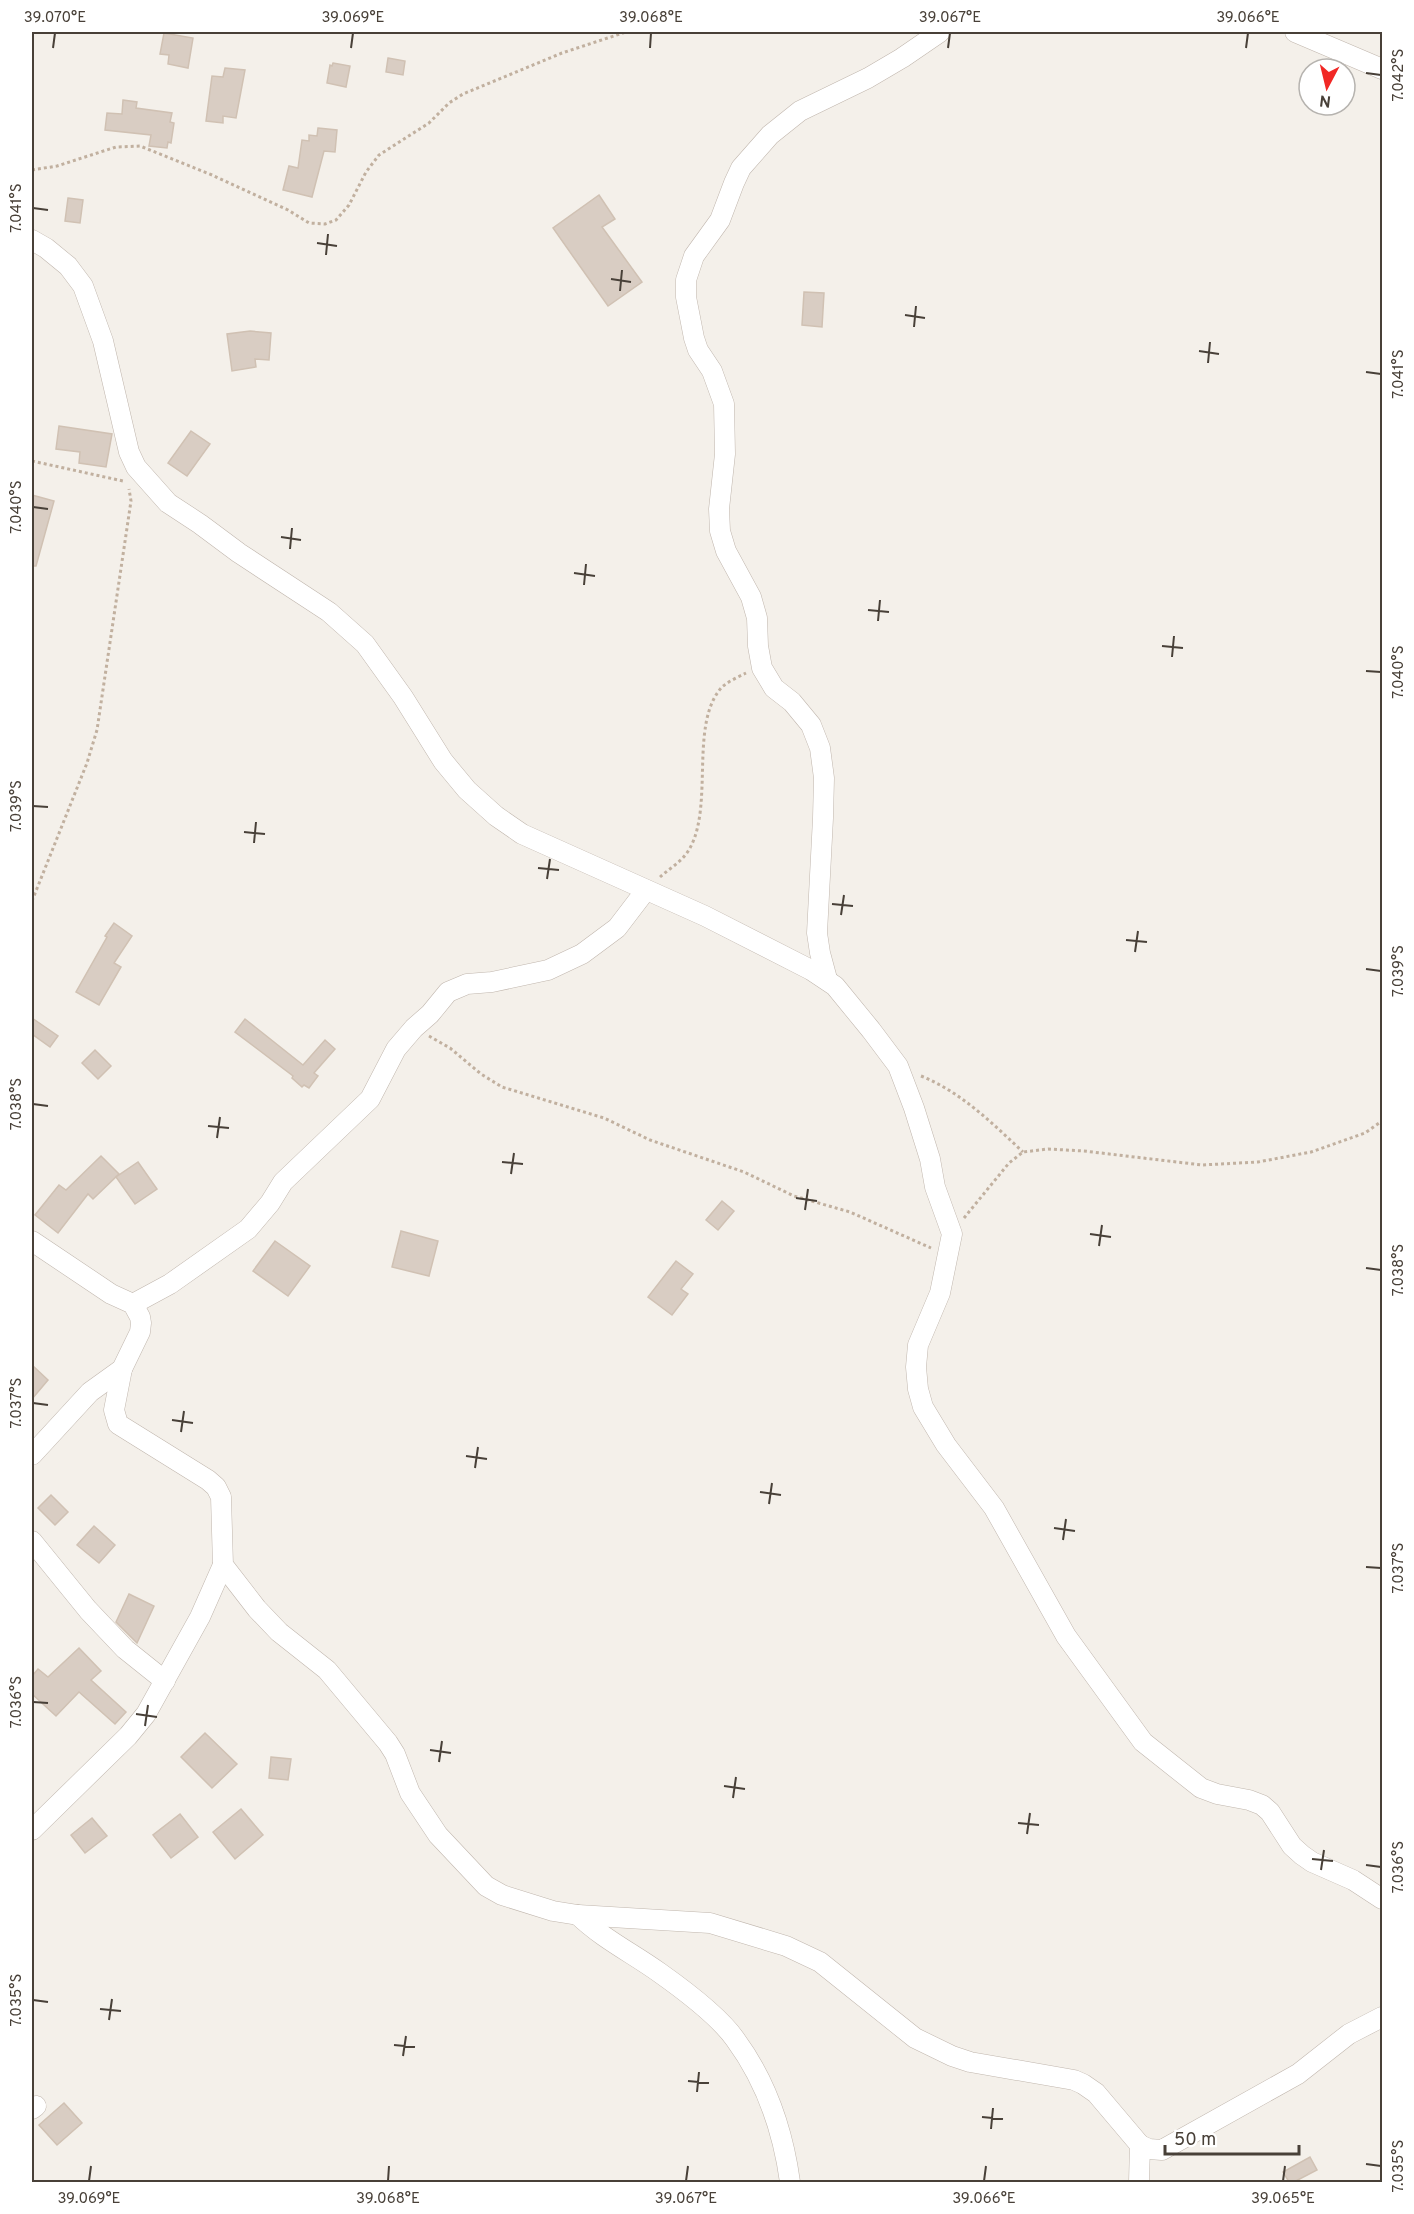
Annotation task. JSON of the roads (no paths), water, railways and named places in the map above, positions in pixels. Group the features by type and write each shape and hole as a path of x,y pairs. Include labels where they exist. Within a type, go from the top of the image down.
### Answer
{"street":[{"path":"827,979 817,933 824,778 820,748 811,725 792,702 774,688 762,668 757,618 751,597 726,551 720,531 719,509 725,454 724,404 712,371 698,350 690,323 686,297 690,266 694,256 720,220 741,168 752,154 779,127 800,111 868,78 940,32"},
{"path":"1295,32 1383,69"},
{"path":"32,240 68,266 83,286 103,341 129,452 136,467 168,502 239,553 328,612 365,645 403,697 443,761 467,790 496,816 522,834 705,916 827,979 856,1013 898,1066 914,1108 930,1159 935,1187 952,1234 940,1293 918,1345 916,1366 918,1389 923,1407 946,1445 994,1508 1066,1636 1143,1742 1201,1788 1262,1805 1270,1812 1292,1846 1302,1855 1312,1862 1353,1880 1383,1899"},
{"path":"133,1304 170,1284 248,1229 270,1203 283,1182 370,1099 396,1050 448,992 467,984 492,982 548,970 582,954 617,928 647,891"},
{"path":"32,1241 111,1294 133,1304 140,1317 140,1332 122,1369 114,1410 118,1424 216,1487 221,1497 222,1565 200,1617 146,1714 128,1736 32,1830"},
{"path":"32,1455 90,1392 122,1369"},
{"path":"32,1541 88,1610 125,1649 165,1681"},
{"path":"222,1565 257,1609 279,1632 336,1680 388,1743 421,1812 438,1835 486,1886 502,1894 553,1911 578,1915 710,1923 786,1946 820,1962 915,2038 952,2056 970,2062 1074,2080 1083,2084 1096,2093 1140,2145 1149,2149 1162,2150 1298,2074 1349,2034 1383,2017"},
{"path":"578,1915 592,1928 659,1972 698,2002 734,2037 762,2083 773,2110 790,2182"},
{"path":"1140,2145 1140,2182"}]}
